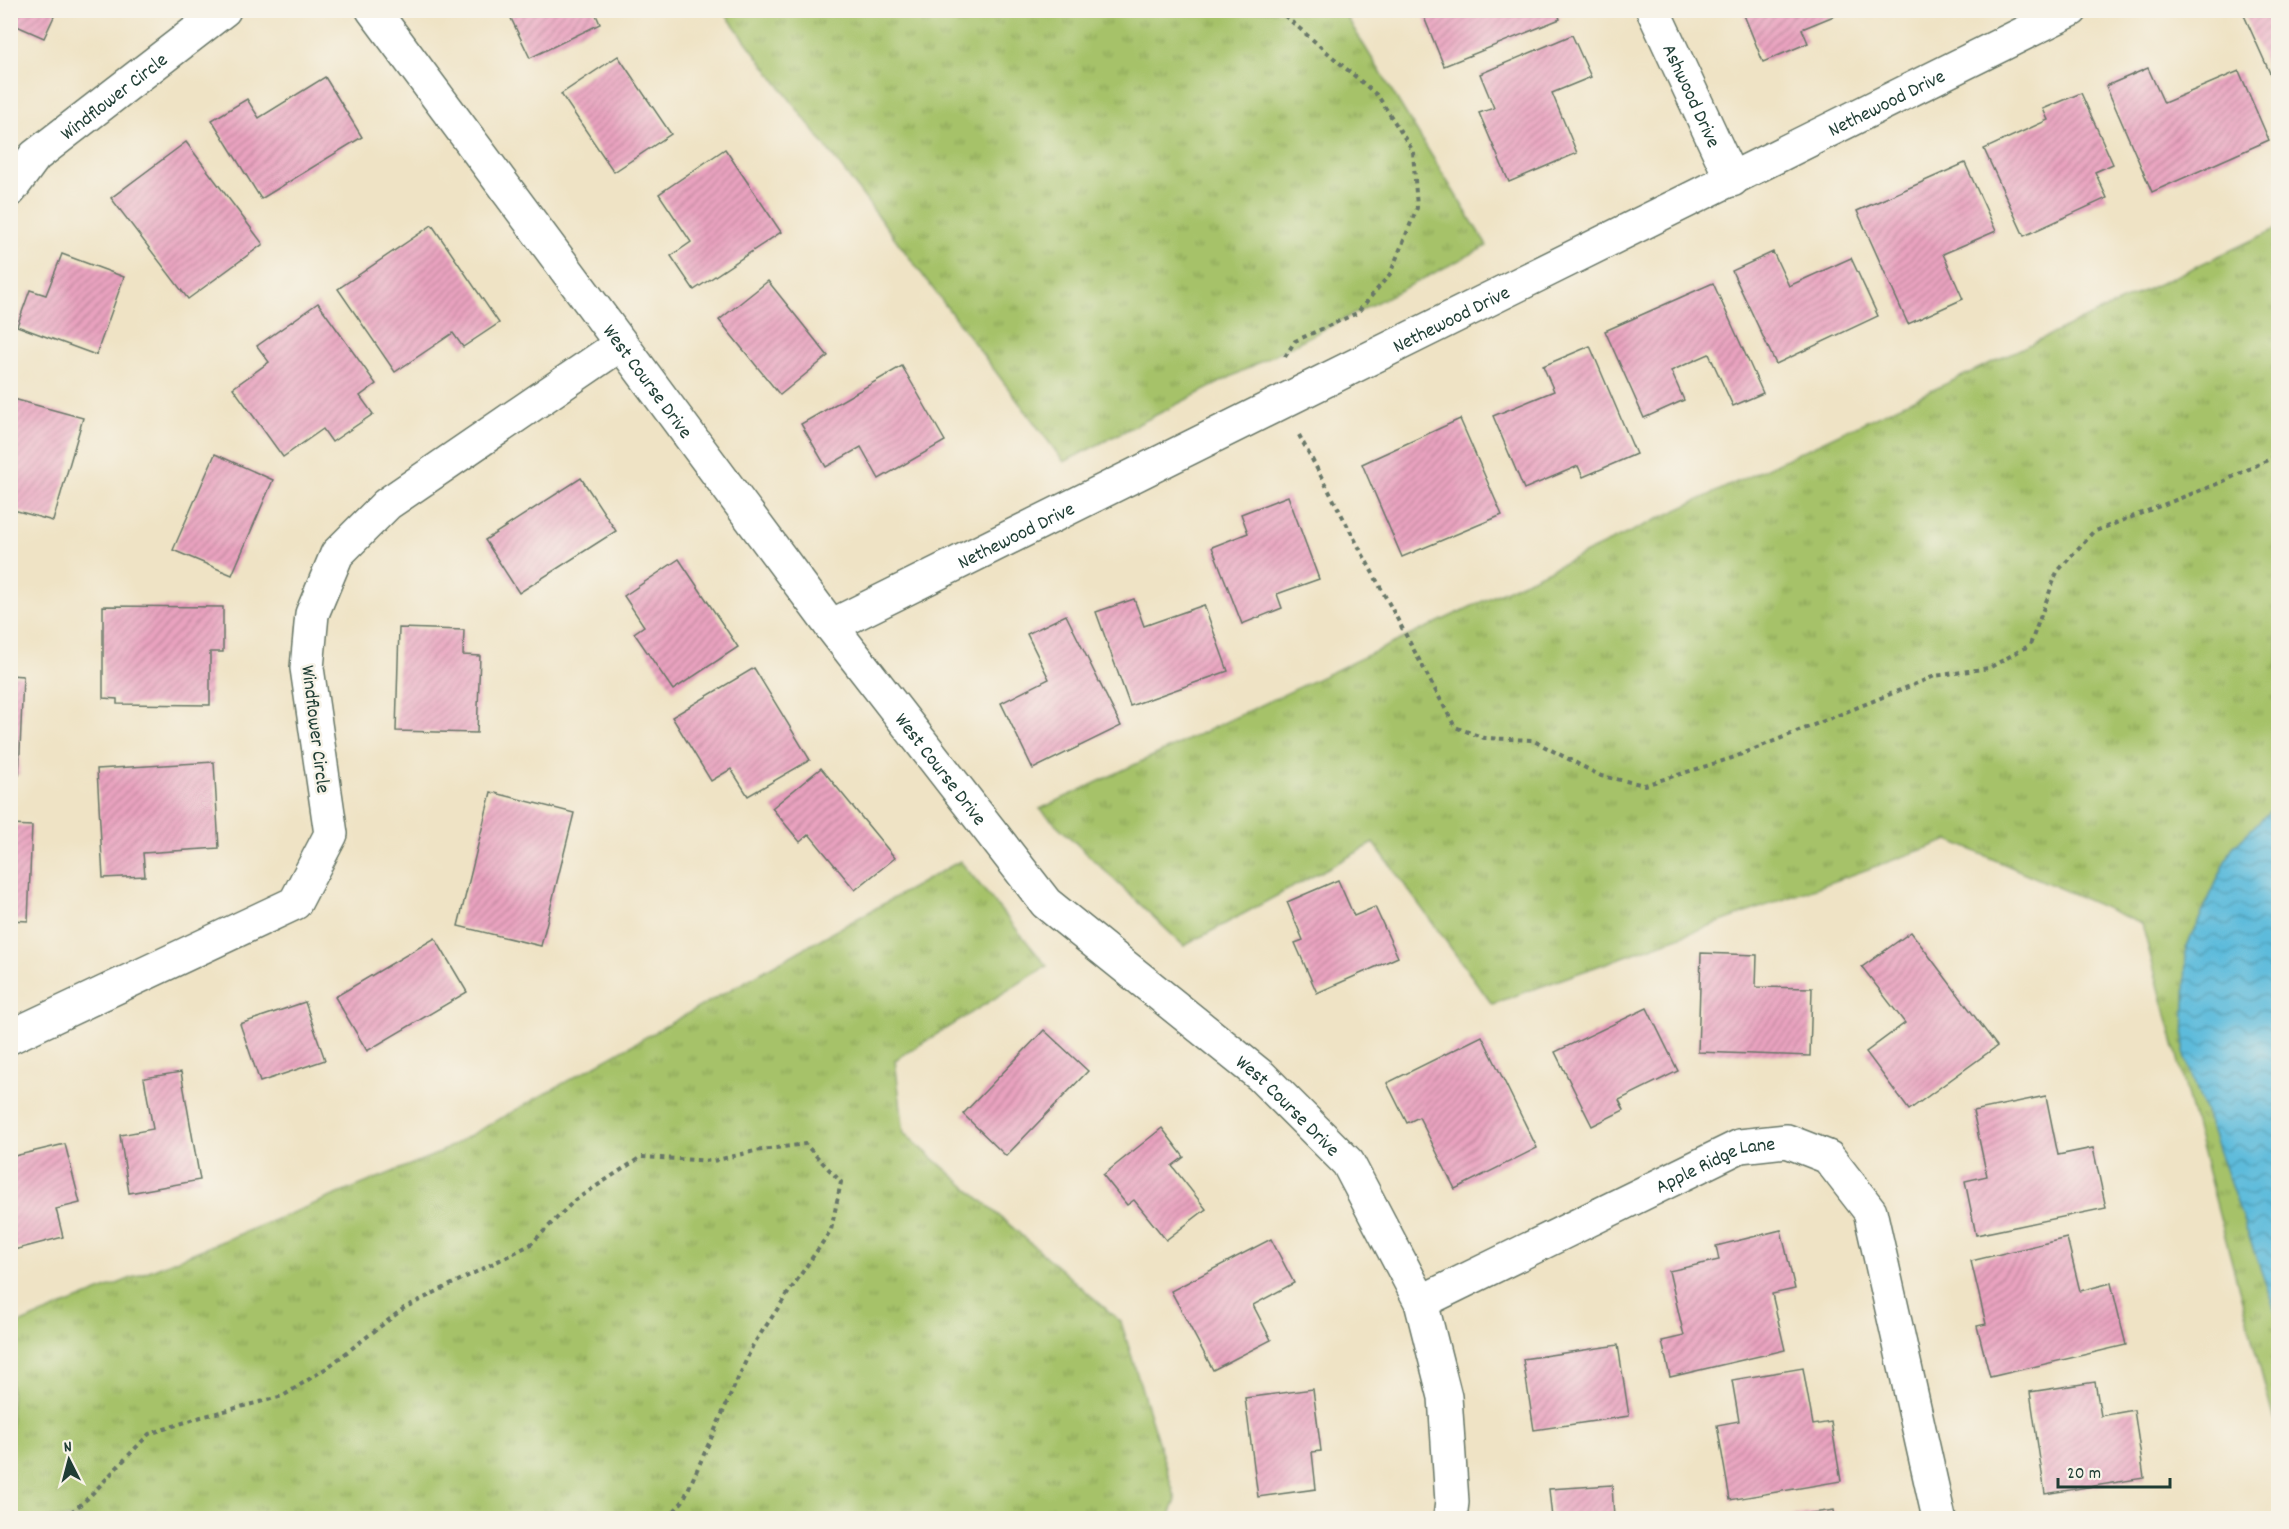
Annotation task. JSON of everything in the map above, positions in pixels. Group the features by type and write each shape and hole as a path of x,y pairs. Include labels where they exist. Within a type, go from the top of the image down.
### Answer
{"street":[{"name":"Windflower Circle","path":"10,190 35,156 224,10"},
{"name":"West Course Drive","path":"373,10 831,626 1046,903 1262,1076 1348,1163 1421,1302 1445,1397 1452,1502 1450,1518"},
{"name":"Ashwood Drive","path":"1653,10 1732,180"},
{"name":"Nethewood Drive","path":"831,626 2071,10"},
{"name":"Windflower Circle","path":"10,1037 294,903 331,834 307,668 312,614 338,554 387,504 621,344"},
{"name":"Apple Ridge Lane","path":"1421,1302 1740,1146 1787,1141 1828,1157 1870,1211 1939,1518"}],"path":[{"path":"1278,10 1378,96 1413,151 1418,208 1390,274 1357,313 1295,341 1280,365 1282,403 1455,727 1484,738 1532,740 1601,776 1645,785 1732,758 1935,676 1989,668 2030,645 2057,572 2093,532 2222,482 2278,455"},
{"path":"64,1518 87,1499 149,1434 201,1417 284,1396 328,1367 404,1308 530,1245 575,1200 641,1157 712,1161 755,1151 805,1144 841,1182 831,1230 753,1345 683,1501 668,1518"}],"green space":[{"path":"723,11 1343,11 1487,246 1064,462"},
{"path":"2278,228 2278,1436 2142,924 1949,840 1492,1004 1374,843 1184,946 1040,809"},
{"path":"960,861 1047,966 895,1060 904,1133 1121,1322 1176,1500 1169,1518 11,1518 11,1327 437,1154"}],"water":[{"path":"2278,803 2278,1319 2184,1053 2186,948 2232,848"}],"building":[{"path":"10,10 57,10 44,38 10,23"},
{"path":"507,10 594,10 600,24 530,58"},
{"path":"1421,10 1557,10 1560,19 1444,66"},
{"path":"1742,10 1846,11 1802,29 1808,43 1763,62"},
{"path":"2248,10 2278,10 2278,91 2243,13"},
{"path":"1572,35 1591,77 1552,93 1577,153 1509,182 1479,113 1494,108 1480,74"},
{"path":"618,56 671,134 614,172 561,94"},
{"path":"2148,68 2164,103 2239,71 2269,140 2152,192 2106,86"},
{"path":"325,77 362,137 261,199 212,120 247,99 259,118"},
{"path":"2081,93 2113,164 2095,172 2107,198 2024,236 1984,149 2048,120 2043,109"},
{"path":"186,142 263,244 188,299 111,198"},
{"path":"725,149 781,232 694,290 671,256 691,242 659,194"},
{"path":"1965,163 1996,231 1943,254 1963,299 1908,324 1857,211"},
{"path":"432,225 499,323 463,347 453,333 395,372 338,289"},
{"path":"1773,252 1789,286 1851,258 1878,316 1776,364 1732,271"},
{"path":"62,254 124,277 96,355 17,326 30,290 46,295"},
{"path":"768,281 828,356 780,395 719,320"},
{"path":"1713,283 1763,393 1733,406 1709,354 1671,371 1684,400 1644,418 1605,331"},
{"path":"318,303 376,384 360,396 373,414 332,442 323,429 283,457 233,388 269,362 257,346"},
{"path":"1590,346 1636,454 1583,477 1578,466 1524,489 1493,416 1554,391 1543,366"},
{"path":"902,366 945,441 879,479 861,447 826,467 801,424"},
{"path":"10,398 83,418 53,521 10,509"},
{"path":"1460,419 1502,515 1402,557 1362,464"},
{"path":"215,454 273,480 232,575 173,550"},
{"path":"581,478 616,531 519,593 485,540"},
{"path":"1288,496 1319,579 1277,594 1282,608 1242,624 1212,547 1248,533 1241,514"},
{"path":"679,559 738,647 673,690 634,633 644,626 624,596"},
{"path":"1134,599 1144,626 1204,605 1228,671 1130,706 1096,612"},
{"path":"103,606 223,607 223,652 210,652 210,705 117,704 117,699 103,698"},
{"path":"1066,615 1121,726 1033,769 1001,703 1049,679 1027,634"},
{"path":"399,628 464,630 463,655 480,656 477,733 396,731"},
{"path":"754,668 810,760 748,796 731,769 711,781 672,717"},
{"path":"10,675 23,676 19,775 10,774"},
{"path":"214,762 219,848 143,853 145,876 103,878 97,769"},
{"path":"821,768 895,858 855,890 809,834 800,842 772,808"},
{"path":"491,792 574,813 541,946 458,926"},
{"path":"10,825 32,826 28,921 10,920"},
{"path":"1338,880 1354,916 1375,907 1398,957 1317,993 1295,943 1303,940 1287,902"},
{"path":"1911,932 1997,1046 1909,1110 1866,1052 1905,1023 1862,967"},
{"path":"435,938 467,992 367,1051 335,997"},
{"path":"1701,953 1757,955 1756,987 1812,988 1810,1056 1698,1052"},
{"path":"305,1002 325,1060 260,1082 240,1024"},
{"path":"1647,1008 1678,1071 1619,1100 1624,1110 1592,1126 1555,1052"},
{"path":"1044,1030 1088,1071 1006,1156 963,1114"},
{"path":"1482,1036 1537,1148 1455,1189 1419,1117 1407,1123 1387,1083"},
{"path":"181,1072 200,1180 129,1193 120,1135 153,1129 144,1078"},
{"path":"2046,1096 2058,1155 2093,1148 2106,1208 1976,1235 1965,1181 1987,1176 1973,1111"},
{"path":"1162,1128 1184,1157 1172,1166 1206,1209 1166,1240 1134,1200 1127,1205 1103,1175"},
{"path":"65,1144 80,1203 56,1209 63,1237 10,1251 10,1157"},
{"path":"1781,1230 1795,1289 1772,1294 1785,1350 1670,1377 1662,1341 1684,1336 1669,1271 1719,1260 1716,1246"},
{"path":"2067,1238 2080,1291 2111,1283 2126,1345 1990,1377 1977,1326 1986,1324 1971,1261"},
{"path":"1271,1239 1294,1283 1253,1305 1271,1340 1213,1370 1171,1291"},
{"path":"1618,1345 1629,1416 1534,1430 1523,1359"},
{"path":"1803,1368 1813,1425 1831,1422 1841,1481 1730,1500 1717,1425 1739,1421 1732,1380"},
{"path":"2095,1382 2101,1416 2134,1410 2144,1478 2045,1494 2030,1392"},
{"path":"1313,1389 1321,1451 1312,1452 1316,1489 1258,1497 1245,1398"},
{"path":"1612,1485 1614,1518 1552,1518 1549,1489"},
{"path":"1834,1510 1835,1518 1783,1518 1783,1517"}]}
